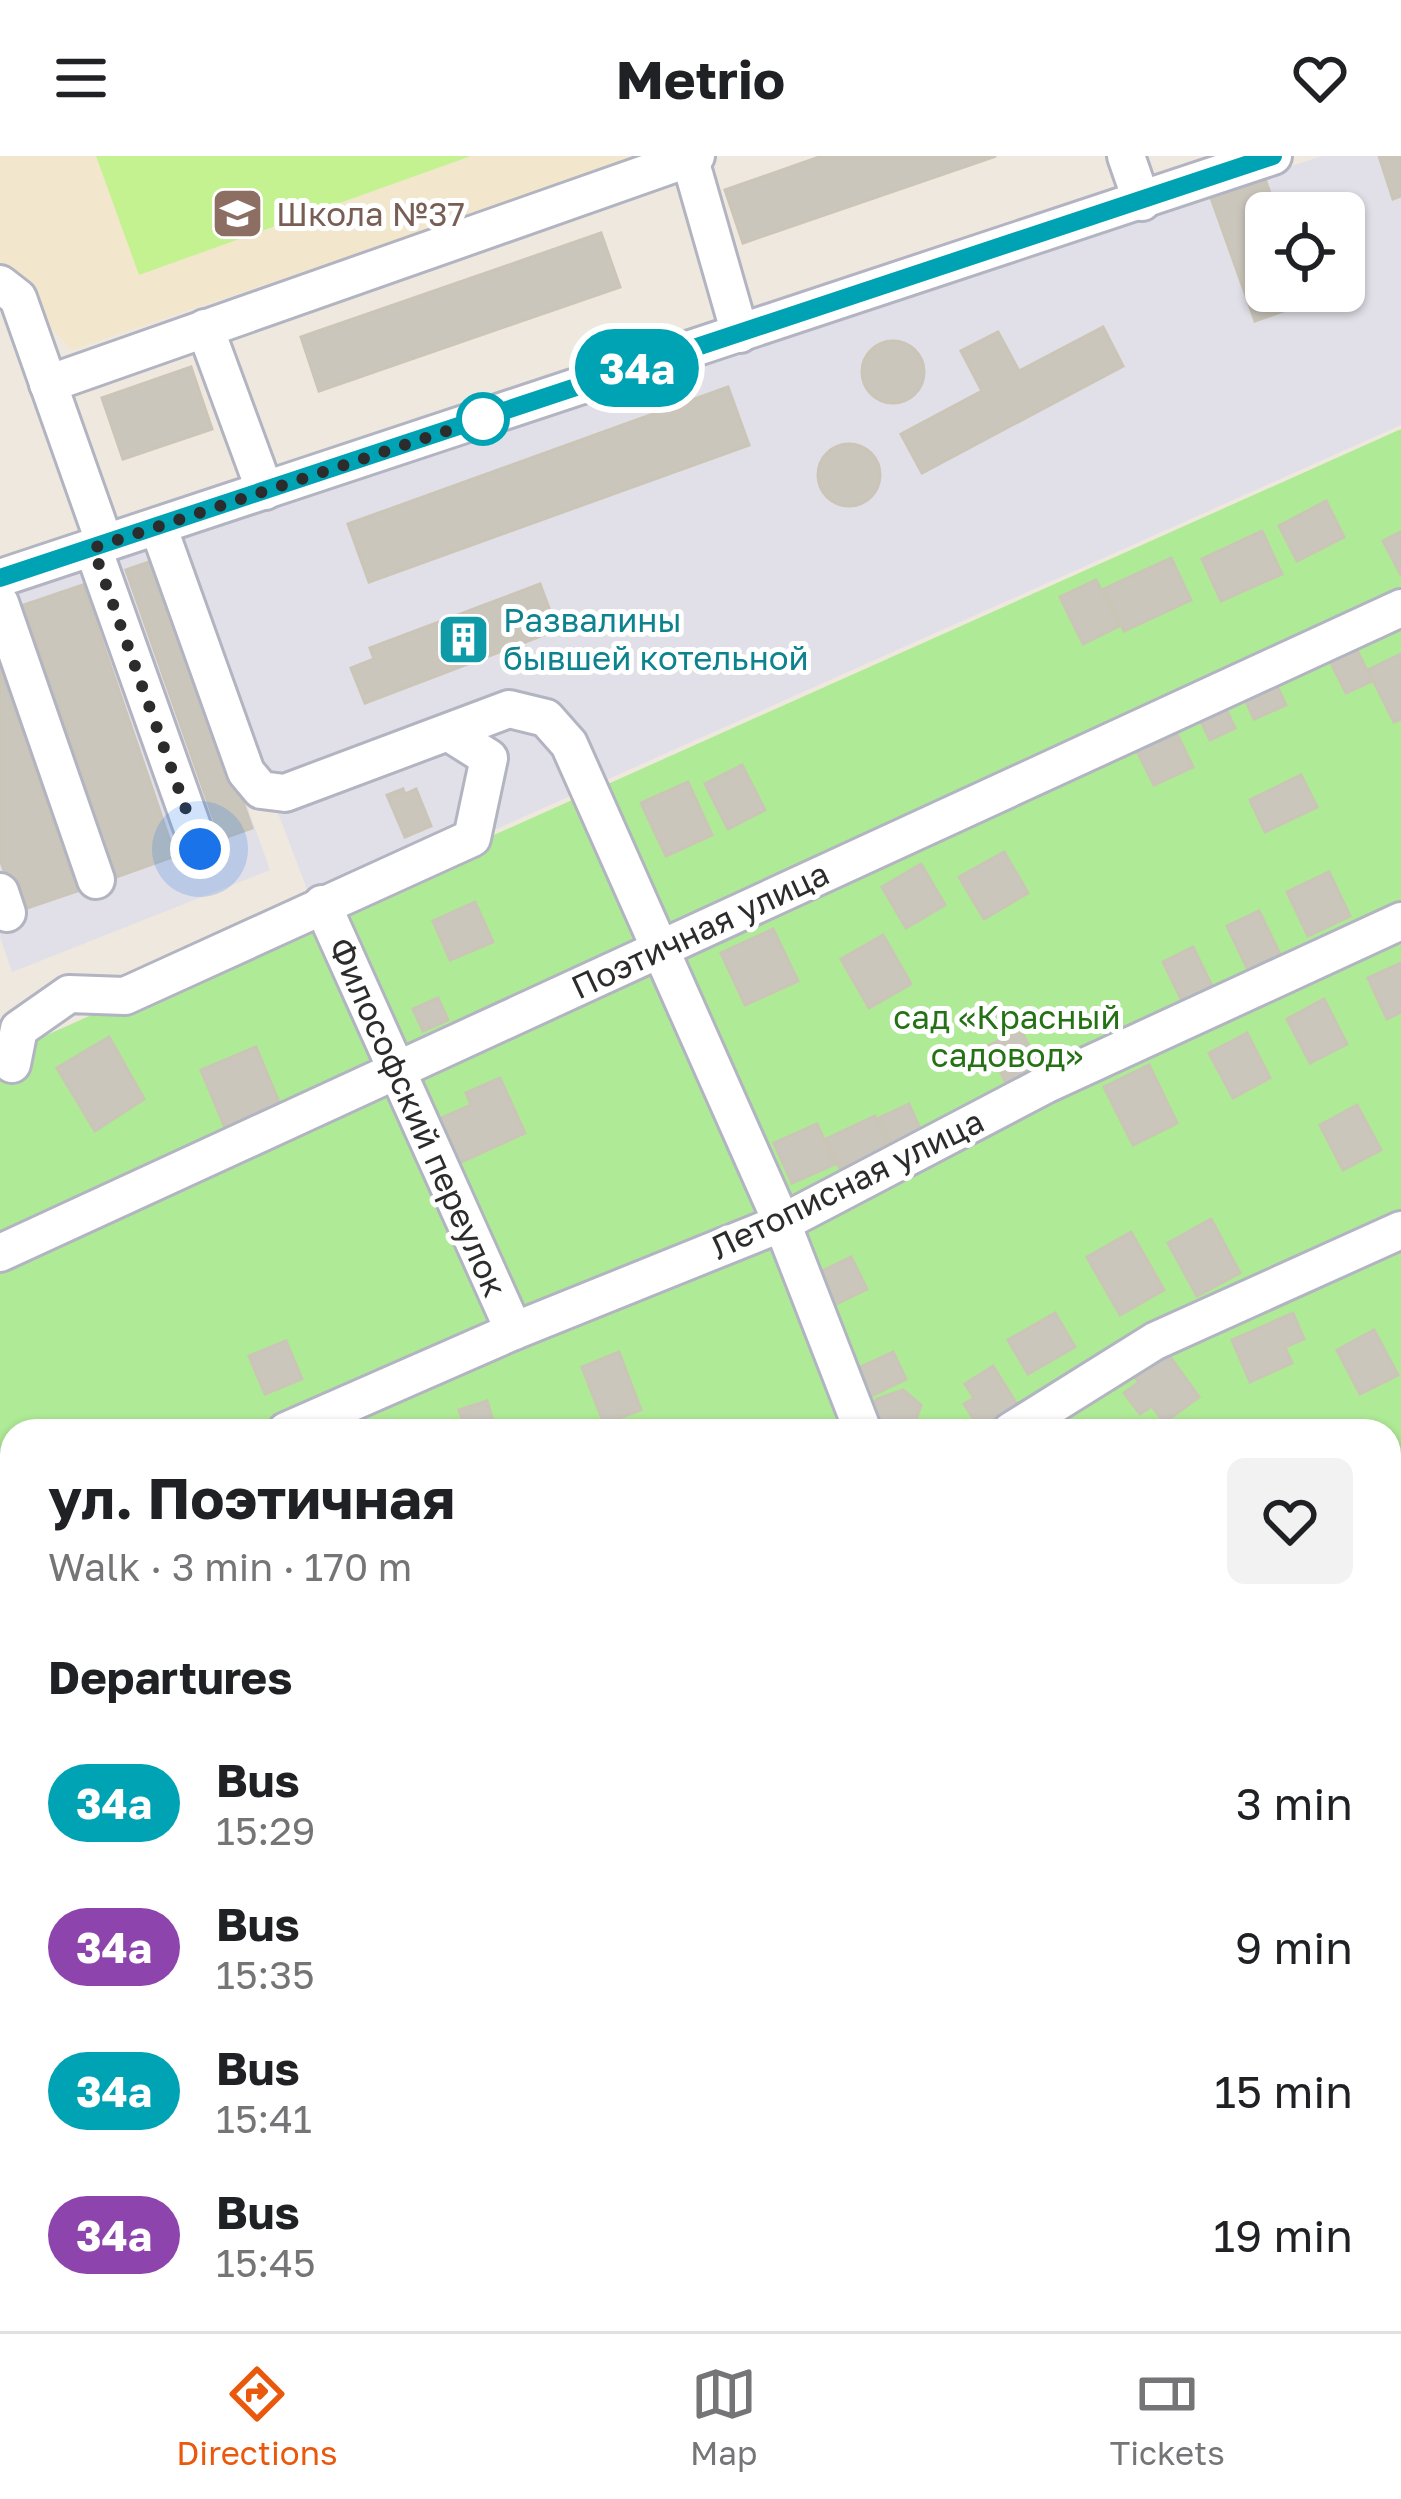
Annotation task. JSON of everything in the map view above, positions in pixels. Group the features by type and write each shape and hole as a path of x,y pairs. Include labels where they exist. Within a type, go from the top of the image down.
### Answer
{"street":[{"path":"1126,156 1142,202"},
{"path":"0,578 1273,156"},
{"path":"48,384 692,157 740,334"},
{"path":"0,284 18,298 200,849"},
{"path":"205,328 265,490"},
{"path":"158,526 245,772 260,790 285,793 508,709 545,718 569,744 656,950 782,1223 858,1419"},
{"path":"0,603 96,880"},
{"name":"Поэтичная улица","path":"0,1252 1401,608"},
{"path":"12,1064 19,1029 70,994 124,996 472,838 489,758 451,734"},
{"name":"Философский переулок","path":"322,904 514,1330"},
{"name":"Летописная улица","path":"313,1419 514,1330 782,1223 1045,1085 1401,921"},
{"path":"1030,1419 1155,1340 1401,1230"}],"shaded area":[{"name":"Школа №37","path":"0,156 647,156 71,350 0,272"},
{"path":"1322,156 1401,156 1401,425 315,910 172,535"},
{"path":"154,544 270,870 12,972 0,937 0,598"}],"green space":[{"path":"96,156 471,156 139,275"},
{"name":"сад «Красный садовод»","path":"1401,429 1401,1419 0,1419 0,1056"}],"building":[{"path":"822,156 996,156 743,243 725,190"},
{"path":"1379,156 1401,156 1401,196 1393,199"},
{"path":"1264,176 1270,192 1245,192 1245,293 1210,195"},
{"path":"601,233 620,287 319,391 301,337"},
{"path":"1252,312 1281,312 1255,321"},
{"path":"1103,327 1123,366 922,473 901,434 982,391 961,351 998,332 1019,371"},
{"path":"893,341 915,350 924,372 915,394 893,403 871,394 862,372 871,350"},
{"path":"191,367 212,429 123,459 102,398"},
{"path":"728,387 749,445 369,582 348,524"},
{"path":"849,444 871,453 880,475 871,497 849,506 827,497 818,475 827,453"},
{"path":"1326,501 1344,537 1297,561 1279,526"},
{"path":"1262,531 1282,574 1221,601 1202,559"},
{"path":"1401,532 1401,575 1383,541"},
{"path":"1171,558 1191,600 1124,631 1104,589"},
{"path":"158,559 252,828 221,839 126,570"},
{"path":"1096,580 1119,626 1083,644 1060,597"},
{"name":"Развалины бывшей котельной","path":"540,584 557,630 365,703 351,668 374,659 370,648"},
{"path":"83,585 175,856 116,877 24,605"},
{"path":"1354,644 1372,681 1346,693 1328,657"},
{"path":"1401,654 1401,719 1394,722 1368,670"},
{"path":"0,665 77,891 18,911 0,859"},
{"path":"1272,676 1286,705 1254,719 1241,690"},
{"path":"1221,699 1235,728 1210,740 1196,711"},
{"path":"1173,726 1193,767 1154,785 1134,745"},
{"path":"742,765 765,810 728,829 705,784"},
{"path":"1301,775 1317,807 1265,832 1250,800"},
{"path":"688,782 712,835 666,856 641,803"},
{"path":"403,789 405,794 416,789 431,826 405,837 387,795"},
{"path":"1004,852 1028,893 984,919 959,877"},
{"path":"921,864 945,905 906,928 882,887"},
{"path":"1329,872 1350,916 1308,936 1287,892"},
{"path":"475,902 493,942 450,960 433,921"},
{"path":"1259,911 1280,954 1248,970 1227,926"},
{"path":"773,929 798,981 745,1005 721,953"},
{"path":"883,935 911,984 869,1008 841,959"},
{"path":"1193,947 1212,986 1182,1001 1163,962"},
{"path":"1401,963 1401,1012 1387,1019 1368,978"},
{"path":"438,998 448,1020 423,1031 413,1009"},
{"path":"1324,999 1347,1044 1310,1063 1287,1019"},
{"path":"1021,1030 1039,1067 1006,1083 988,1046"},
{"path":"1247,1033 1270,1078 1233,1098 1209,1053"},
{"path":"109,1037 144,1099 95,1131 57,1068"},
{"path":"256,1047 281,1107 226,1130 201,1070"},
{"path":"1149,1065 1177,1123 1133,1145 1104,1087"},
{"path":"500,1078 525,1133 459,1163 439,1119 471,1105 466,1093"},
{"path":"909,1104 926,1142 896,1156 879,1118"},
{"path":"1357,1105 1381,1150 1343,1170 1320,1125"},
{"path":"875,1116 895,1160 846,1182 826,1139"},
{"path":"817,1124 835,1164 792,1183 774,1143"},
{"path":"1211,1219 1240,1273 1197,1296 1168,1243"},
{"path":"1131,1232 1164,1290 1120,1315 1087,1257"},
{"path":"851,1257 867,1289 828,1308 812,1276"},
{"path":"1055,1313 1075,1347 1028,1374 1008,1340"},
{"path":"1293,1313 1304,1339 1285,1347 1292,1363 1250,1382 1232,1340"},
{"path":"1374,1330 1398,1375 1360,1394 1337,1350"},
{"path":"286,1341 302,1379 265,1394 249,1356"},
{"path":"1166,1351 1199,1397 1169,1419 1161,1419 1152,1406 1140,1414 1124,1393 1139,1382 1133,1375"},
{"path":"619,1352 641,1410 602,1419 582,1367"},
{"path":"893,1352 906,1379 865,1399 852,1371"},
{"path":"993,1366 1023,1414 1015,1419 973,1419 964,1404 974,1398 965,1384"},
{"path":"903,1390 921,1405 916,1419 876,1419 872,1406 877,1399"},
{"path":"487,1401 492,1419 462,1419 459,1410"}],"bus line":[{"name":"34а","path":"0,578 1273,156"}],"place":[{"name":"Школа №37","path":"237,214"},
{"name":"Развалины бывшей котельной","path":"464,639"}],"route":[{"path":"200,849 93,548 483,419"}]}
